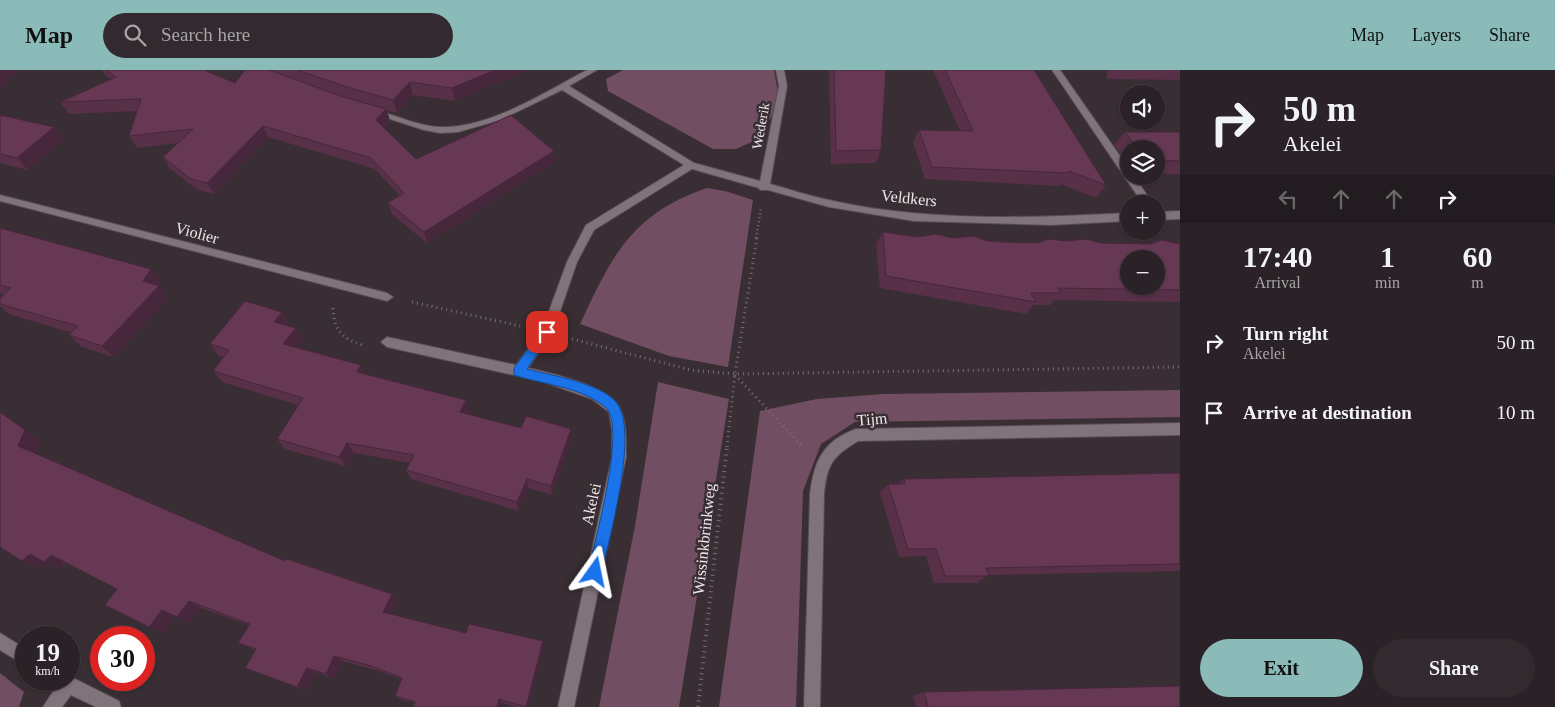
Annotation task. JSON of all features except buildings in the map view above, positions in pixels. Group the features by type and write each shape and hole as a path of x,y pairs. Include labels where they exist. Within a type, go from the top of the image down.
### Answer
{"street":[{"path":"360,108 440,130 467,128 492,120 593,70"},
{"name":"Wederik","path":"764,188 783,86 780,70"},
{"path":"1056,70 1142,195"},
{"name":"Veldkers","path":"562,86 691,165 764,188 828,204 914,217 1051,221 1120,217"},
{"path":"518,372 547,332 572,262 590,228 691,165"},
{"name":"Violier","path":"0,198 387,297"},
{"path":"1165,216 1180,215"},
{"name":"Akelei","path":"386,342 563,382 595,394 612,405 619,428 619,457 566,707"},
{"name":"Tijm","path":"820,465 829,454 856,435 1180,429"},
{"path":"812,707 817,494 820,465"},
{"path":"0,641 15,651"},
{"path":"51,707 60,691"},
{"path":"80,691 113,707"}],"path":[{"name":"Wissinkbrinkweg","path":"698,707 735,374 764,188"},
{"path":"343,287 333,306 333,325 338,332 343,338 373,348 386,342"},
{"path":"387,297 547,332 691,370 735,374 1180,367"},
{"path":"735,374 820,465"}],"shaded area":[{"path":"623,70 774,70 780,104 756,140 736,149 713,149 608,91 606,79"},
{"path":"707,188 725,191 753,200 728,367 669,356 580,324 614,258 627,240 660,211 681,199"},
{"path":"658,382 729,399 679,707 599,707 635,526"},
{"path":"1180,390 1180,417 855,422 821,444 803,491 796,707 719,707 760,411 817,399 883,394"},
{"path":"0,673 15,685 15,691 24,692 19,707 0,707"}],"route":[{"path":"547,332 518,372 563,382 595,394 612,405 619,428 619,457 595,572"}]}
